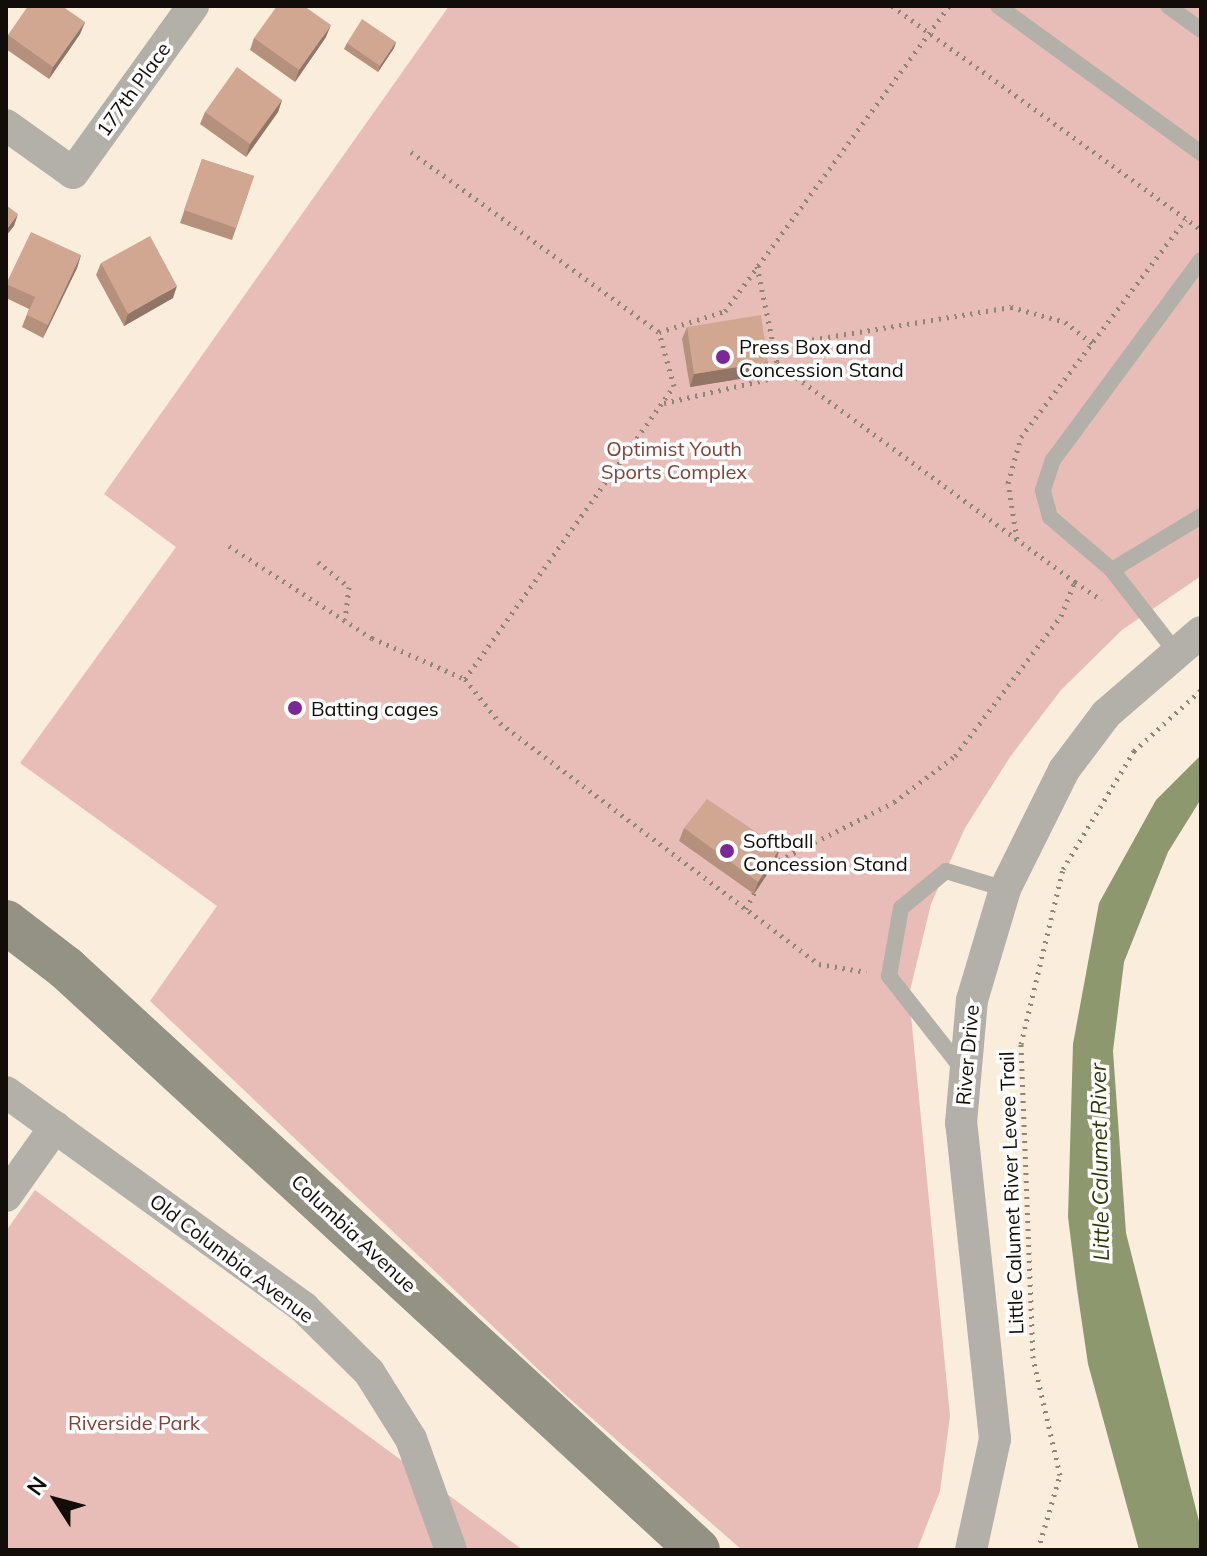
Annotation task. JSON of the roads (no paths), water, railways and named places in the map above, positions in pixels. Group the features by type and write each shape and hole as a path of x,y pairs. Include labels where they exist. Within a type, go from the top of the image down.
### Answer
{"street":[{"name":"177th Place","path":"6,125 73,173 193,6"},
{"name":"River Drive","path":"971,1550 995,1439 965,1188 963,1070 972,1000 1005,889 1064,770 1106,714 1188,641"},
{"name":"Columbia Avenue","path":"6,922 66,968 698,1550"},
{"name":"Old Columbia Avenue","path":"6,1092 304,1308 369,1372 411,1439 451,1550"},
{"path":"6,1196 55,1127"}],"lane":[{"path":"998,6 1201,153"},
{"path":"1168,6 1201,30"},
{"path":"1188,641 1050,517 1046,474 1201,260"},
{"path":"1112,570 1201,516"},
{"path":"963,1070 889,976 901,908 946,871 1005,889"}],"water":[{"name":"Little Calumet River","path":"1201,755 1201,799 1168,852 1124,962 1113,1051 1126,1233 1201,1529 1201,1550 1139,1550 1088,1364 1077,1289 1068,1217 1073,1044 1099,903 1156,800"}],"place":[{"name":"Press Box and Concession Stand","path":"723,357"},
{"name":"Batting cages","path":"295,708"},
{"name":"Softball Concession Stand","path":"727,851"}],"park label":[{"name":"Optimist Youth Sports Complex","path":"674,460"},
{"name":"Riverside Park","path":"134,1422"}]}
